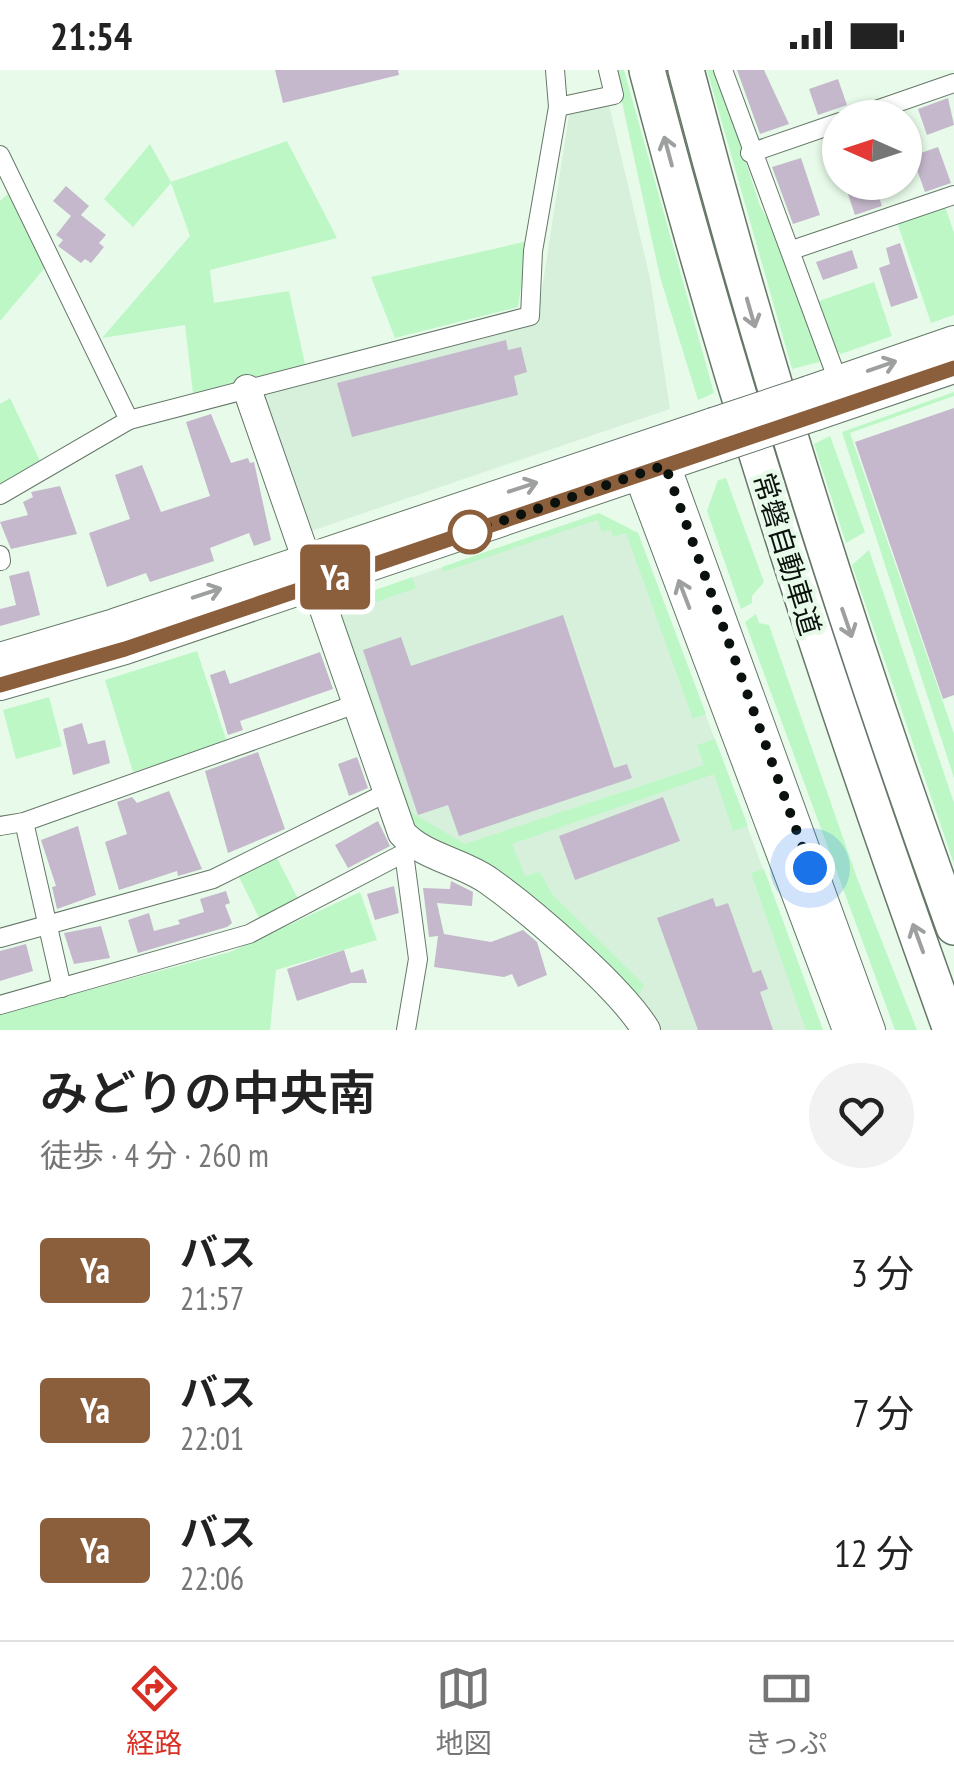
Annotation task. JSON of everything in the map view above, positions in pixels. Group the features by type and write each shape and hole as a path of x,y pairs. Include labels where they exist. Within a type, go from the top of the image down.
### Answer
{"highway":[{"name":"常磐自動車道","path":"647,70 726,360 810,630 951,1030"},
{"name":"常磐自動車道","path":"686,70 767,369 836,589 954,927"}],"main road":[{"path":"0,658 312,571 649,462 954,342"},
{"path":"821,396 954,368"},
{"path":"649,462 848,1030"},
{"path":"649,462 870,1030"},
{"path":"0,685 125,649 312,571"}],"street":[{"path":"0,495 129,420 530,316 533,251 558,107 555,70"},
{"path":"558,107 614,95 608,70"},
{"path":"723,70 750,152 792,250 821,396"},
{"path":"905,100 954,83"},
{"path":"750,152 822,128"},
{"path":"0,155 129,420"},
{"path":"792,250 954,196"},
{"path":"247,389 408,848 418,959 406,1030"},
{"path":"0,826 24,822 356,704"},
{"path":"0,938 212,879 386,794"},
{"path":"24,822 62,988"},
{"path":"0,1005 249,934 408,848 489,880 612,987 634,1009 646,1030"}],"shaded area":[{"path":"609,105 650,278 670,409 311,531 260,399 266,391 537,321 569,115"},
{"path":"599,513 638,533 823,1030 657,1030 642,1003 410,822 336,604"}],"green space":[{"path":"615,70 624,70 714,393 698,400 660,277"},
{"path":"707,70 716,70 760,206 779,239 821,354 819,362 792,369"},
{"path":"287,141 337,238 210,270 214,303 289,291 305,364 193,393 185,325 102,338 190,236 171,183 133,227 104,199 150,144 171,182"},
{"path":"12,190 49,263 0,321 0,201"},
{"path":"945,206 954,233 954,315 931,323 897,222"},
{"path":"528,241 518,307 395,338 371,277"},
{"path":"874,282 892,336 841,354 835,350 819,301"},
{"path":"954,392 954,396 850,433 954,734 954,778 842,432"},
{"path":"10,398 40,461 0,484 0,404"},
{"path":"830,436 865,532 846,543 814,444"},
{"path":"726,478 764,582 752,596 752,603 741,609 707,511 718,480"},
{"path":"599,513 638,533 706,714 693,719 626,533 613,537 611,530 602,532 597,520 443,572 442,567"},
{"path":"869,550 954,803 954,864 852,565"},
{"path":"412,577 416,588 342,614 412,813 465,844 704,765 697,745 715,739 748,826 733,831 714,774 512,844 525,876 540,872 552,894 644,985 637,998 410,822 336,604"},
{"path":"756,614 759,623 769,625 857,878 917,1030 895,1030 745,622"},
{"path":"197,651 227,742 133,772 105,680"},
{"path":"49,697 62,746 16,759 3,710"},
{"path":"276,856 299,901 260,920 238,875"},
{"path":"764,869 823,1030 806,1030 751,873"},
{"path":"360,892 377,940 276,970 270,1030 0,1030 0,1014 230,952"}],"building":[{"path":"275,70 398,70 399,75 283,103"},
{"path":"737,70 764,70 789,124 760,134"},
{"path":"838,79 845,100 822,100 822,114 818,115 809,89"},
{"path":"948,98 954,125 927,135 922,108"},
{"path":"938,147 951,183 925,192 922,153"},
{"path":"801,158 820,215 793,224 772,167"},
{"path":"66,186 89,206 81,215 106,235 99,243 104,247 91,263 85,259 81,263 58,246 63,240 56,235 71,216 53,201"},
{"path":"850,200 880,200 882,206 855,215"},
{"path":"900,243 918,298 891,307 879,268 890,264 886,248"},
{"path":"852,250 858,268 823,280 816,262"},
{"path":"506,340 508,350 521,347 527,372 514,376 518,395 352,437 337,383"},
{"path":"954,408 954,695 943,699 855,442"},
{"path":"211,414 231,463 248,458 250,463 254,462 271,540 254,546 249,533 210,548 214,561 150,582 146,573 107,587 89,533 130,519 115,475 142,465 161,512 210,496 186,422"},
{"path":"60,486 77,534 11,549 0,522 28,515 23,502 33,497 31,492"},
{"path":"29,571 40,615 0,626 0,609 16,605 9,576"},
{"path":"563,615 614,768 627,764 632,778 459,836 448,805 418,815 363,650 401,637 411,666"},
{"path":"320,652 333,689 240,721 243,730 228,735 210,675 225,670 230,684"},
{"path":"82,723 88,744 105,740 110,763 73,775 63,729"},
{"path":"258,752 285,829 228,853 205,771"},
{"path":"357,757 368,788 349,796 338,764"},
{"path":"169,791 202,869 178,876 177,871 119,890 105,842 127,834 117,802 132,797 137,803"},
{"path":"663,797 680,841 575,880 559,836"},
{"path":"378,821 390,846 348,868 335,845"},
{"path":"78,826 96,895 57,909 52,887 56,886 41,840"},
{"path":"451,881 473,892 472,906 437,903 444,934 491,942 523,930 537,942 547,975 518,987 512,974 504,977 434,967 438,936 429,937 423,888 450,889"},
{"path":"394,886 399,913 375,920 367,894"},
{"path":"226,891 230,903 225,905 232,923 227,927 138,953 128,920 149,913 154,931 180,924 178,920 204,912 200,899"},
{"path":"713,898 716,907 728,903 753,973 761,970 768,989 760,992 773,1030 698,1030 657,918"},
{"path":"101,926 110,958 74,964 64,933"},
{"path":"26,944 33,971 0,981 0,951"},
{"path":"344,950 351,973 363,969 367,983 351,983 297,1001 287,969"}],"bus line":[{"name":"Ya","path":"0,685 125,649 954,368"}],"route":[{"path":"470,532 665,465 810,868"}]}
